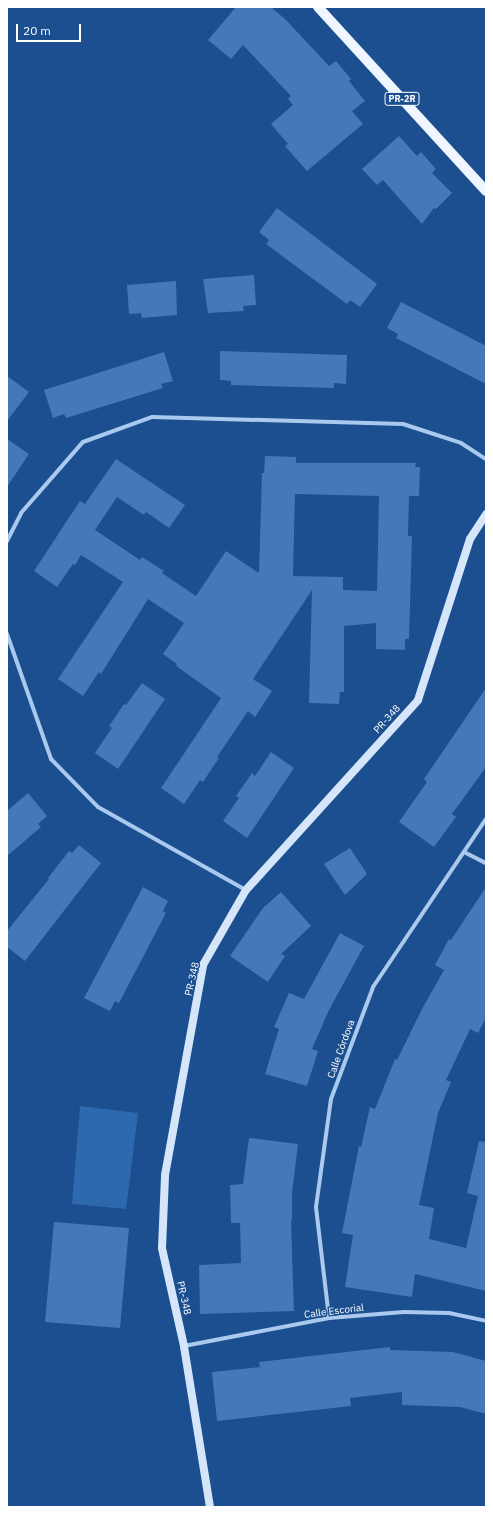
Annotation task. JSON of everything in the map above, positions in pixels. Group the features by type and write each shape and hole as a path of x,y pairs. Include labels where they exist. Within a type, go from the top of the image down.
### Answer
{"main road":[{"name":"PR-2R","path":"318,7 486,191"}],"street":[{"path":"7,541 21,513 84,442 152,417 403,424 461,443 486,459"},
{"name":"PR-348","path":"210,1507 184,1346 162,1248 165,1175 203,965 246,890 418,700 470,539 486,514"},
{"path":"7,634 51,759 98,807 246,890"},
{"name":"Calle Córdova","path":"329,1318 316,1207 331,1099 373,987 486,819"},
{"path":"464,852 486,863"},
{"name":"Calle Escorial","path":"184,1346 329,1318 404,1312 448,1313 486,1321"}],"shaded area":[{"path":"80,1106 138,1113 126,1209 72,1204"}],"building":[{"path":"236,7 271,7 286,20 329,66 336,61 351,79 349,81 365,101 352,111 363,124 307,171 285,146 288,144 271,124 293,105 288,99 291,96 243,45 231,59 208,40"},
{"path":"399,136 417,156 421,152 436,169 432,173 452,193 436,209 434,208 422,224 383,180 377,185 362,169"},
{"path":"277,208 377,284 360,307 350,300 347,304 266,244 269,240 259,232"},
{"path":"254,275 256,305 243,306 244,311 208,313 203,279"},
{"path":"176,281 177,315 142,318 141,313 129,314 127,285"},
{"path":"401,302 486,346 486,384 396,338 398,334 387,328"},
{"path":"220,351 347,355 346,384 334,383 334,388 231,385 231,381 220,380"},
{"path":"164,352 173,381 161,384 163,388 66,418 64,414 53,418 44,390"},
{"path":"7,376 29,392 7,421"},
{"path":"7,439 29,454 7,487"},
{"path":"265,456 296,457 296,463 416,463 415,467 420,467 419,496 409,496 408,536 412,536 409,639 405,639 405,650 376,649 376,623 344,626 344,692 340,692 339,704 309,703 312,590 253,679 272,691 255,717 248,711 217,757 219,758 203,782 200,780 184,804 161,788 221,698 176,666 177,664 163,654 184,623 148,599 101,674 99,672 83,696 58,679 123,582 81,555 57,587 34,571 80,501 85,504 116,459 185,505 169,528 146,512 144,515 117,497 95,530 140,560 142,557 164,571 162,573 196,596 226,551 259,573 262,473 264,473","holes":["295,494 379,496 377,591 343,590 343,577 293,576"]},
{"path":"142,683 165,699 118,769 95,753 112,728 109,726 124,704 126,705"},
{"path":"486,688 486,767 452,814 456,817 434,847 399,822 427,782 424,779"},
{"path":"271,752 294,768 247,838 223,821 239,798 236,796 252,773 255,776"},
{"path":"28,793 47,816 38,824 41,827 7,856 7,811"},
{"path":"79,845 101,863 25,961 7,947 7,931 49,879 48,878 69,851 72,853"},
{"path":"350,848 367,874 345,895 324,864"},
{"path":"143,887 168,901 163,911 166,913 119,1003 115,1001 110,1011 84,998"},
{"path":"486,887 486,1018 478,1033 470,1029 446,1080 451,1082 438,1113 419,1205 434,1208 429,1239 466,1248 478,1196 467,1193 479,1141 486,1142 486,1291 415,1274 412,1297 345,1287 353,1235 342,1233 359,1146 361,1147 370,1107 375,1109 395,1059 397,1060 422,1009 444,970 435,965 449,939 451,940"},
{"path":"281,892 311,926 281,954 285,956 268,982 230,956 263,908"},
{"path":"340,933 364,946 329,1010 312,1049 318,1051 307,1086 265,1074 279,1029 274,1027 289,993 304,999"},
{"path":"249,1138 298,1144 292,1193 291,1221 294,1311 200,1314 199,1265 241,1263 240,1223 231,1223 230,1185 243,1184"},
{"path":"54,1222 129,1228 120,1328 45,1322"},
{"path":"390,1347 390,1350 453,1352 486,1361 486,1414 460,1407 402,1405 402,1392 350,1398 351,1406 217,1421 212,1372 260,1367 259,1362"}]}
